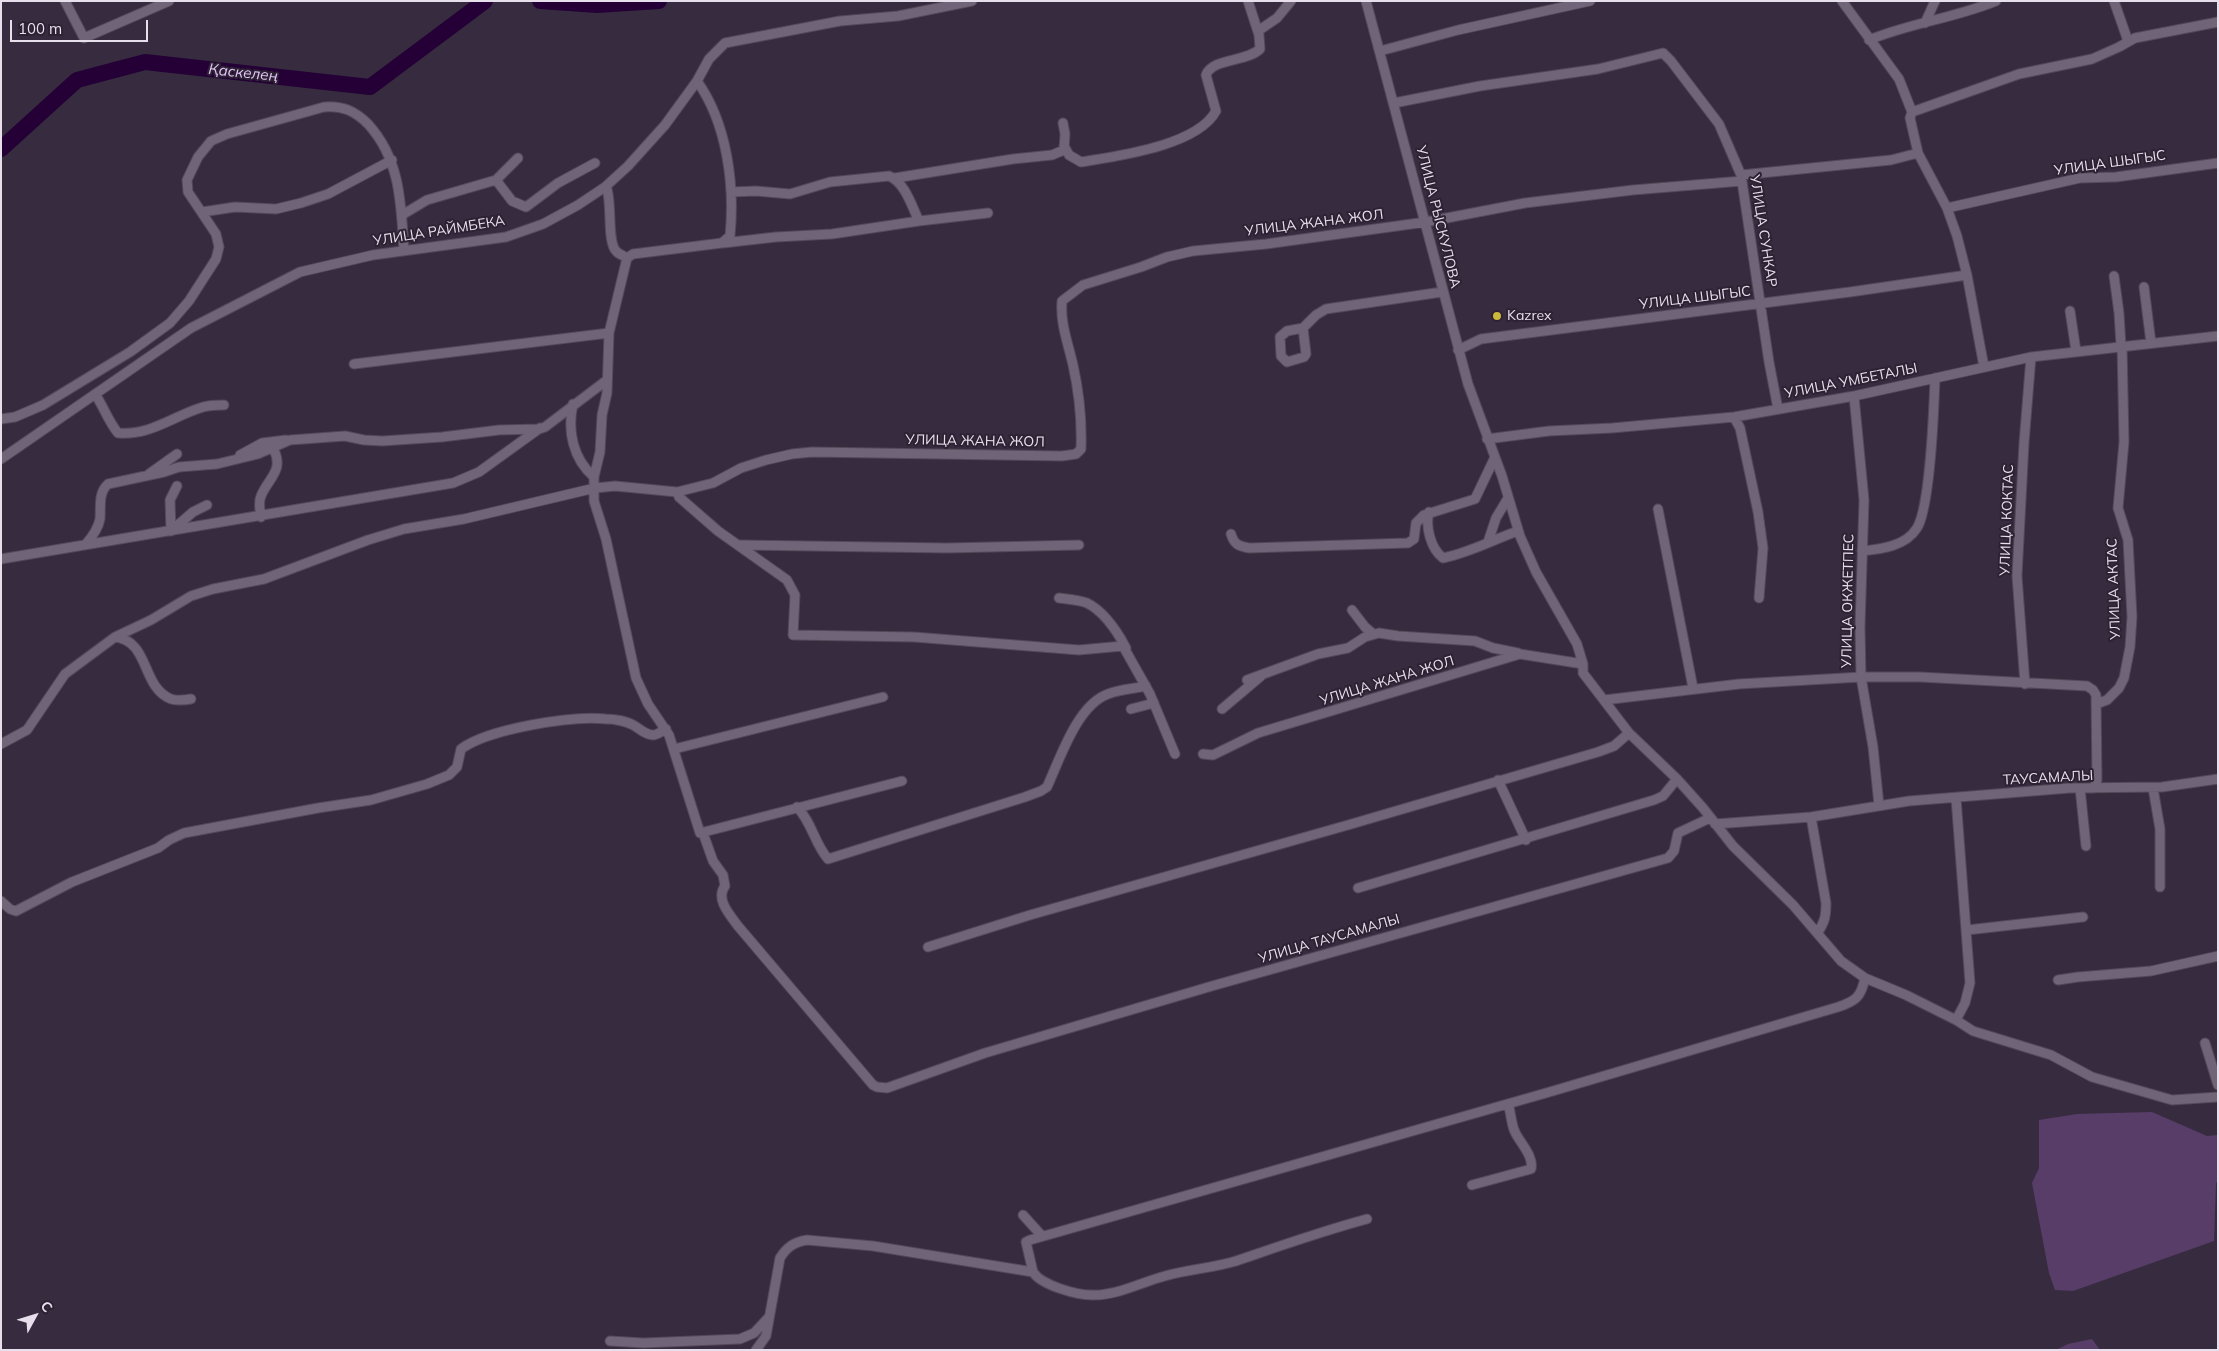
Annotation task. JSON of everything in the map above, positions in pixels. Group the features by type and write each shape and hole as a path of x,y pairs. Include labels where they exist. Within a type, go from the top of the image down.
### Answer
{"street":[{"path":"65,1 84,38 169,1"},
{"name":"УЛИЦА РАЙМБЕКА","path":"1,459 191,328 300,272 373,255 506,236 543,224 578,205 606,186 628,166 665,125 697,80 709,59 724,44 840,21 898,16 972,1"},
{"path":"1064,146 1069,155 1081,162 1139,151 1197,131 1212,119 1216,111 1206,75 1208,71 1216,65 1255,54 1260,48 1258,31 1248,1"},
{"path":"1258,31 1277,18 1291,1"},
{"name":"УЛИЦА РЫСКУЛОВА","path":"1366,1 1426,222 1458,350 1518,531 1536,572 1578,644 1583,664 1583,673 1629,733 1677,779 1733,846 1793,905 1841,962 1865,978 1886,986 1956,1020 1973,1031 2051,1055 2092,1077 2151,1095 2179,1101 2218,1098"},
{"path":"1380,51 1458,30 1590,1"},
{"path":"1842,1 1899,79 1912,112 1910,118 1918,153 1947,208 1967,274 1984,367"},
{"path":"1925,23 1935,1"},
{"path":"1869,40 1996,1"},
{"path":"2114,1 2128,41"},
{"path":"1912,112 2019,74 2092,59 2134,38 2218,22"},
{"name":"УЛИЦА СУНКАР","path":"1394,103 1480,86 1598,69 1662,53 1671,61 1719,124 1741,178 1778,409"},
{"path":"697,80 712,106 728,168 731,192 730,236 722,243"},
{"path":"1,419 15,417 43,405 130,352 177,316 216,259 219,247 216,234 188,192 187,180 198,157 211,141 302,112 335,105 346,108 362,119 380,138 392,160 402,215 404,251"},
{"path":"731,192 756,191 790,194 830,182 882,176 895,178 1013,159 1052,156 1061,153 1064,146 1065,134 1063,123"},
{"name":"УЛИЦА ЖАНА ЖОЛ","path":"677,492 713,483 741,468 766,460 812,452 1030,456 1076,454 1082,449 1080,406 1074,366 1060,318 1062,301 1071,292 1083,285 1141,268 1167,257 1193,251 1266,244 1426,222 1525,203 1891,160 1918,153"},
{"path":"402,215 427,200 496,180 518,158"},
{"path":"202,212 236,207 276,209 301,203 328,194 392,160"},
{"path":"496,180 512,201 526,207 558,182 595,163"},
{"name":"УЛИЦА ШЫГЫС","path":"1947,208 2080,178 2116,176 2218,163"},
{"path":"895,178 919,221"},
{"path":"606,186 610,200 612,244 616,252 627,258"},
{"path":"902,781 700,833 666,729 648,704 636,678 606,539 594,501 594,477 600,452 602,414 607,380 609,332 627,258 633,254 776,237 832,234 988,213"},
{"name":"УЛИЦА ШЫГЫС","path":"1458,350 1481,339 1967,274"},
{"name":"УЛИЦА АКТАС","path":"2096,704 2108,700 2119,688 2124,678 2130,647 2132,617 2128,540 2118,508 2124,442 2122,345 2114,276"},
{"path":"2144,287 2151,343"},
{"path":"1304,328 1316,315 1333,307 1442,292"},
{"path":"2070,311 2076,351"},
{"path":"354,364 609,332"},
{"name":"УЛИЦА УМБЕТАЛЫ","path":"1487,439 1549,431 1612,428 1734,417 1854,396 2031,357 2122,345 2218,336"},
{"name":"УЛИЦА КОКТАС","path":"2025,684 2017,576 2031,357"},
{"path":"1862,551 1886,549 1903,540 1917,529 1921,520 1926,488 1935,378"},
{"path":"234,460 262,443 276,440 345,436 382,441 545,427 607,380"},
{"path":"95,394 104,408 108,421 118,433 130,434 148,430 162,426 178,416 203,407 224,405"},
{"name":"УЛИЦА ОКЖЕТПЕС","path":"1854,396 1864,500 1860,626 1861,677 1873,747 1879,804"},
{"path":"573,404 571,434 574,446 581,463 594,477"},
{"path":"1734,417 1740,428 1760,526 1763,548 1759,598"},
{"path":"1,560 453,483 479,472 540,428"},
{"path":"86,544 95,534 100,520 101,498 104,488 116,481 179,467 217,464 234,460 273,448 290,440"},
{"path":"261,517 259,504 261,496 276,472 277,455 273,448"},
{"path":"147,475 177,454"},
{"path":"1230,534 1234,542 1239,546 1249,548 1408,543 1416,537 1416,522 1420,517 1429,512 1458,506 1475,499 1495,457"},
{"path":"170,531 170,500 177,486"},
{"path":"1,744 27,730 64,674 115,637 151,620 191,596 213,589 264,579 368,540 404,529 464,518 595,488 615,486 677,492 679,497 692,510 718,531 787,580 794,590 796,602 793,635 914,637 1079,650 1119,645 1126,648"},
{"path":"1488,542 1496,518 1508,498"},
{"path":"170,531 193,512 208,506"},
{"path":"1658,510 1692,688"},
{"path":"1429,512 1428,526 1433,543 1437,553 1443,558 1476,550 1488,542 1518,531"},
{"path":"740,545 947,548 1079,545"},
{"path":"1059,598 1086,603 1102,614 1116,629 1146,686 1175,754"},
{"path":"1352,610 1367,633"},
{"path":"1247,680 1264,672 1318,654 1348,648 1367,633 1474,641 1493,648 1520,654"},
{"path":"115,637 130,640 140,653 147,672 162,692 171,699 191,699"},
{"name":"УЛИЦА ЖАНА ЖОЛ","path":"1203,754 1213,755 1258,733 1520,654 1583,664"},
{"path":"1222,709 1233,702 1264,672"},
{"path":"1604,700 1692,688 1861,677 1920,677 2086,686 2093,690 2096,704 2097,780 2094,788"},
{"path":"797,807 809,822 821,850 828,858 1033,794 1047,786 1079,721 1094,702 1107,694 1146,686"},
{"path":"674,749 883,697"},
{"path":"1131,709 1154,704"},
{"path":"1,901 10,909 16,911 72,882 158,848 168,840 184,833 371,800 426,784 449,775 457,767 461,749 472,741 500,731 569,719 606,718 632,724 654,736 666,729"},
{"path":"928,947 1030,915 1340,828 1598,752 1614,746 1629,733"},
{"path":"1358,888 1526,840 1654,800 1663,796 1677,779"},
{"name":"ТАУСАМАЛЫ","path":"1879,804 2080,788 2153,788 2218,779"},
{"path":"1498,780 1526,840"},
{"path":"2080,788 2086,846"},
{"path":"2153,788 2160,829 2160,887"},
{"path":"1956,798 1970,982 1965,1003 1956,1020"},
{"name":"УЛИЦА ТАУСАМАЛЫ","path":"703,833 713,861 723,876 725,886 721,896 727,910 754,946 873,1085 887,1088 938,1069 1212,986 1668,858 1674,851 1678,833 1713,821 1811,817 1879,804"},
{"path":"1811,817 1826,903 1826,917 1817,933"},
{"path":"1967,930 2083,917"},
{"path":"2058,980 2151,971 2218,956"},
{"path":"1367,1219 1318,1232 1236,1261 1165,1276 1102,1295 1090,1295 1056,1287 1039,1280 1033,1272 1026,1242 1508,1104 1850,1002 1860,995 1865,978"},
{"path":"2205,1044 2218,1085"},
{"path":"1472,1185 1531,1169 1532,1164 1528,1155 1514,1131 1508,1104"},
{"path":"1023,1215 1042,1236"},
{"path":"756,1350 766,1336 780,1258 785,1249 797,1242 806,1240 873,1246 1033,1272"},
{"path":"610,1341 644,1342 740,1339 754,1333 769,1316"}],"shaded area":[{"path":"2152,1112 2207,1136 2218,1135 2218,1181 2216,1183 2214,1241 2073,1291 2055,1290 2049,1273 2032,1183 2039,1168 2039,1120 2077,1114"},
{"path":"2092,1339 2100,1350 2056,1350 2068,1344"}],"waterway":[{"name":"Қаскелең","path":"1,149 77,80 145,62 370,87 485,1"},
{"name":"Қаскелең","path":"540,1 597,5 659,1"}],"place":[{"name":"Kazrex","path":"1497,316"}]}
